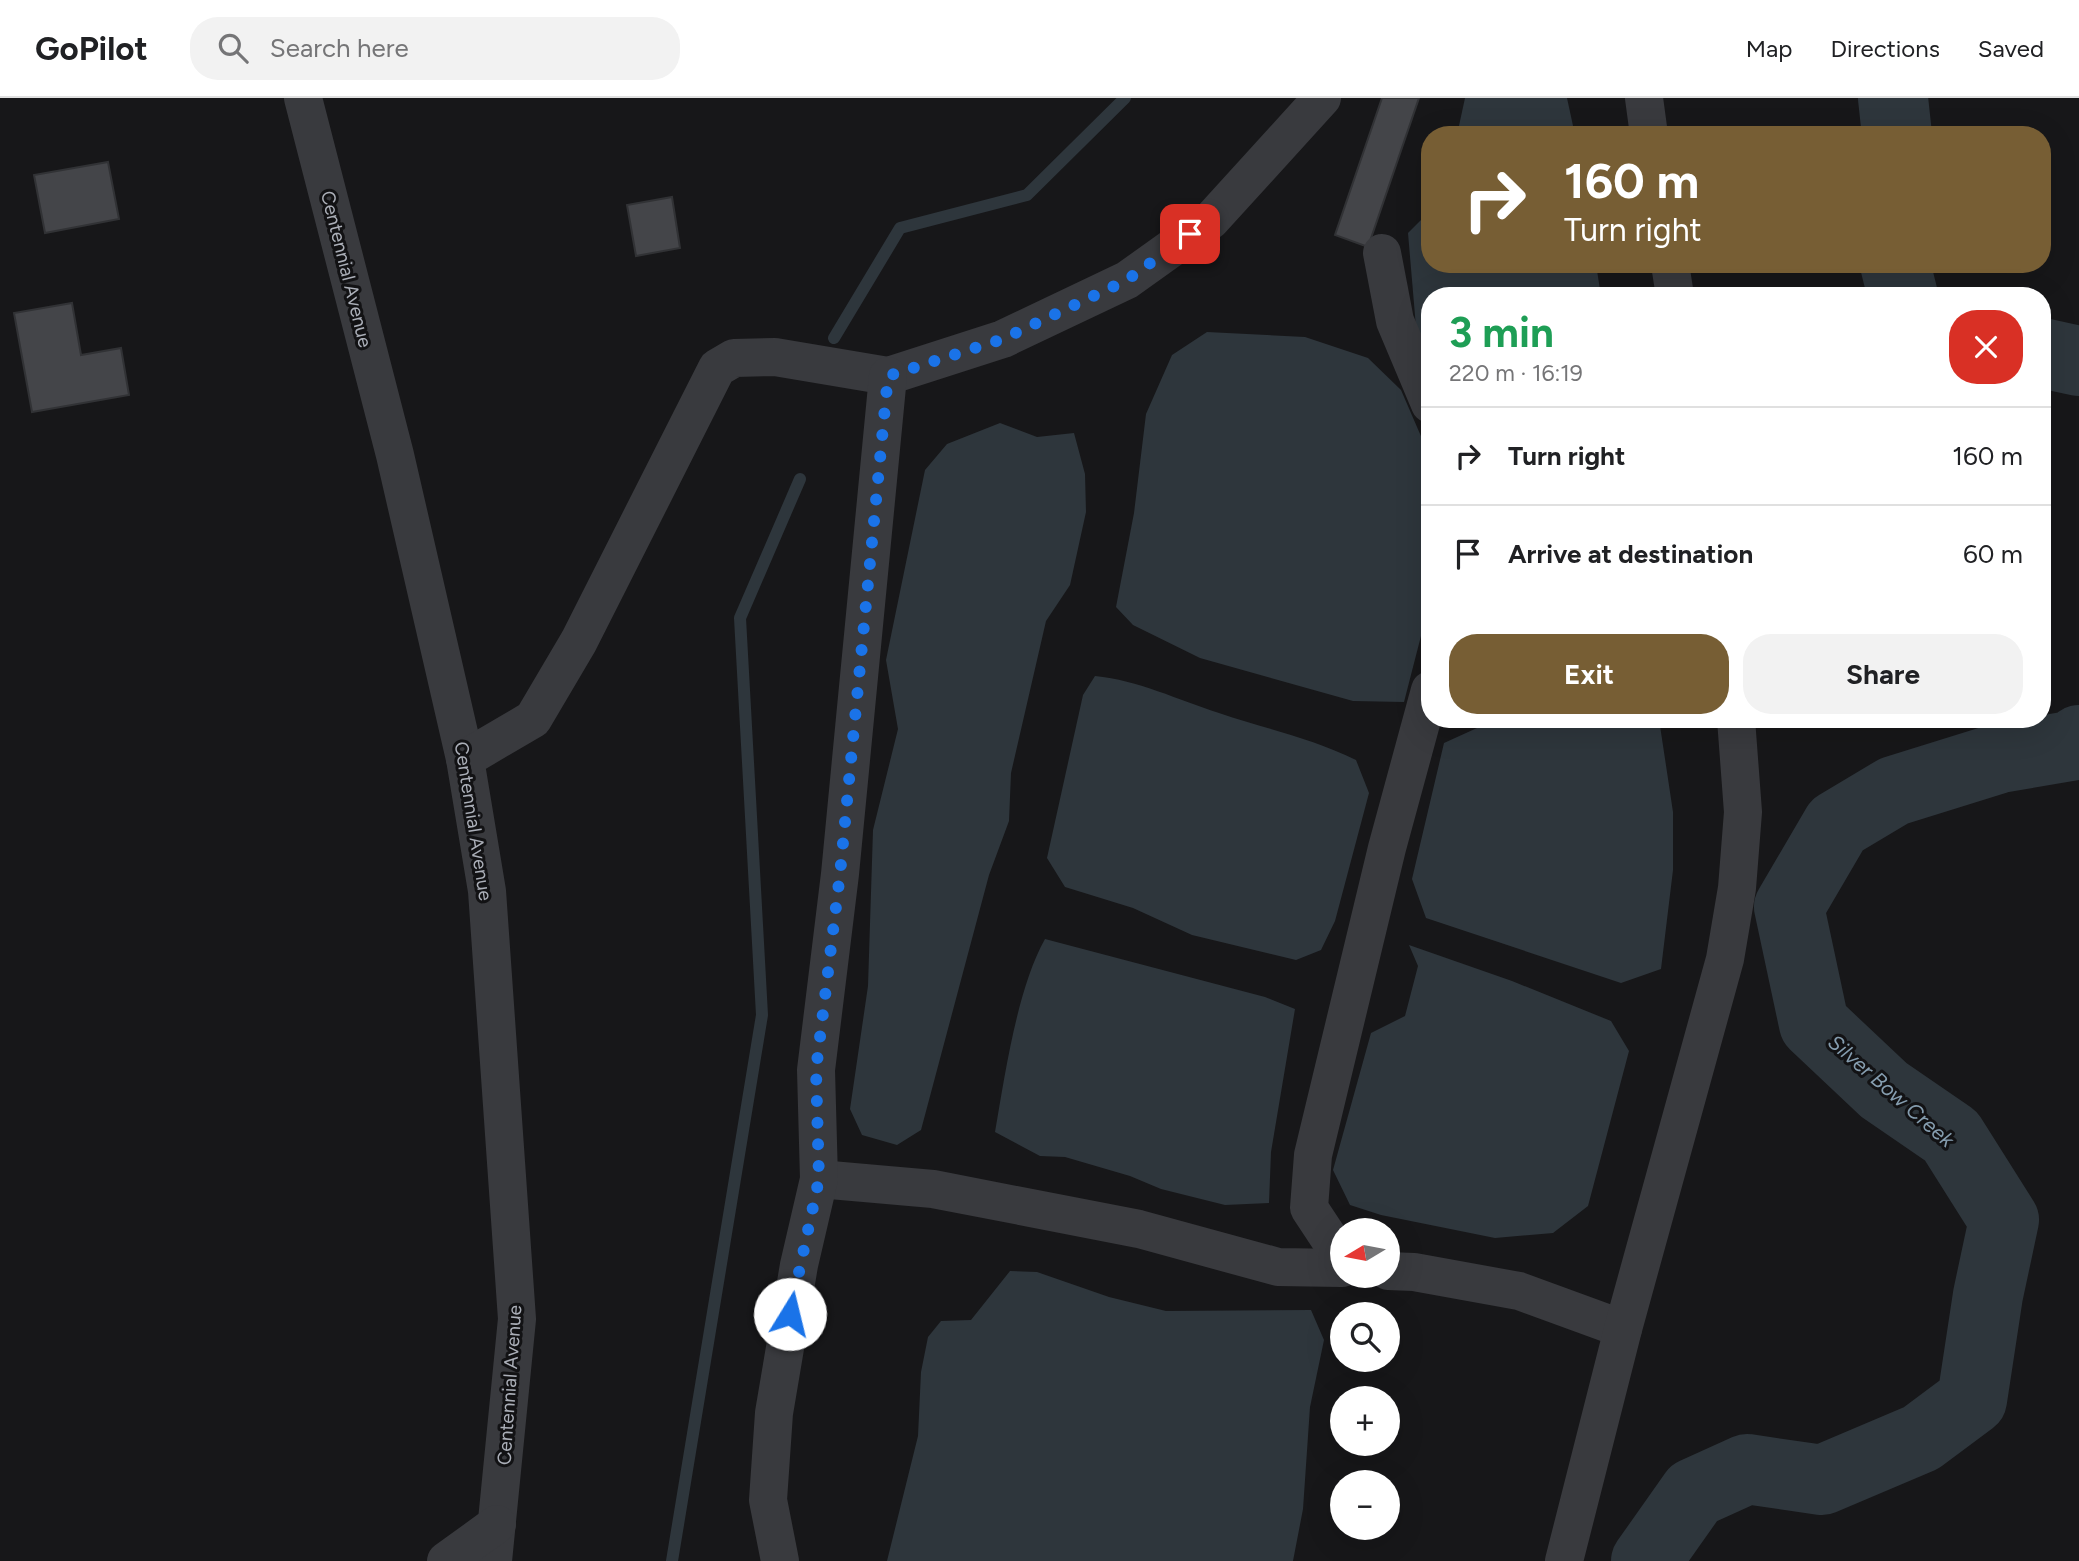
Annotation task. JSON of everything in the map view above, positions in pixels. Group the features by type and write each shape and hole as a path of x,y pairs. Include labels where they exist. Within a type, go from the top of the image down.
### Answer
{"street":[{"name":"Centennial Avenue","path":"303,98 395,456 466,759 488,891 517,1319 495,1543"},
{"path":"466,759 533,719 579,641 717,368 734,358 775,357 888,376 1003,339 1127,280 1212,219 1322,98"},
{"path":"1644,98 1648,126"},
{"path":"1382,253 1395,321 1421,383"},
{"path":"780,1561 768,1500 774,1413 799,1265 819,1179 816,1070 840,874 888,376"},
{"path":"1330,1240 1309,1208 1313,1155 1387,848 1421,723"},
{"path":"1564,1561 1623,1329 1725,959 1737,888 1743,812 1737,728"},
{"path":"819,1179 947,1192 1139,1229 1278,1267 1330,1268"},
{"path":"1400,1271 1520,1291 1623,1329"},
{"path":"446,1561 495,1543"}],"shaded area":[{"path":"1465,98 1567,98 1573,126 1459,126"},
{"path":"1421,220 1421,273 1597,273 1600,287 1421,287 1421,336 1416,327 1408,233"},
{"path":"1207,332 1305,337 1368,358 1401,390 1421,436 1421,636 1404,702 1353,701 1200,658 1133,625 1116,607 1134,513 1146,414 1172,355"},
{"path":"1000,423 1037,437 1074,433 1085,474 1086,512 1070,585 1046,621 1011,773 1009,821 989,875 921,1130 897,1145 862,1135 850,1109 868,986 873,830 898,729 886,660 925,470 947,444"},
{"path":"1095,676 1142,686 1305,740 1356,760 1369,793 1335,921 1321,950 1296,960 1192,935 1133,908 1065,887 1047,858 1083,695"},
{"path":"1477,728 1660,728 1673,812 1673,870 1661,969 1621,983 1426,918 1412,879 1444,743"},
{"path":"1045,939 1265,997 1295,1009 1271,1152 1269,1203 1225,1205 1161,1189 1130,1176 1065,1157 1040,1156 995,1132 1020,1007 1035,959"},
{"path":"1409,945 1512,981 1611,1021 1629,1051 1588,1206 1553,1233 1495,1238 1381,1215 1350,1205 1333,1170 1371,1033 1405,1016 1418,966"},
{"path":"1010,1271 1037,1272 1109,1297 1166,1311 1311,1310 1324,1340 1310,1407 1303,1509 1293,1561 887,1561 918,1436 921,1372 928,1337 941,1321 971,1320"}],"building":[{"path":"1382,98 1419,98 1368,247 1335,235"},
{"path":"108,162 119,219 45,233 34,175"},
{"path":"672,197 680,248 636,256 627,205"},
{"path":"72,303 81,355 121,348 129,395 32,412 14,313"}],"waterway":[{"path":"834,338 900,228 1027,195 1125,98"},
{"name":"Silver Bow Creek","path":"1893,98 1896,126"},
{"name":"Silver Bow Creek","path":"1897,273 1901,287"},
{"name":"Silver Bow Creek","path":"2051,355 2079,361"},
{"path":"672,1561 762,1015 740,618 800,479"},
{"name":"Silver Bow Creek","path":"1646,1561 1694,1493 1747,1469 1822,1480 1921,1438 1972,1400 1988,1295 2004,1220 1951,1136 1884,1090 1814,1024 1789,907 1837,825 1894,791 2000,758 2076,745 2079,740"}],"route":[{"path":"790,1314 819,1179 816,1070 840,874 888,376 1003,339 1127,280 1190,234"}]}
